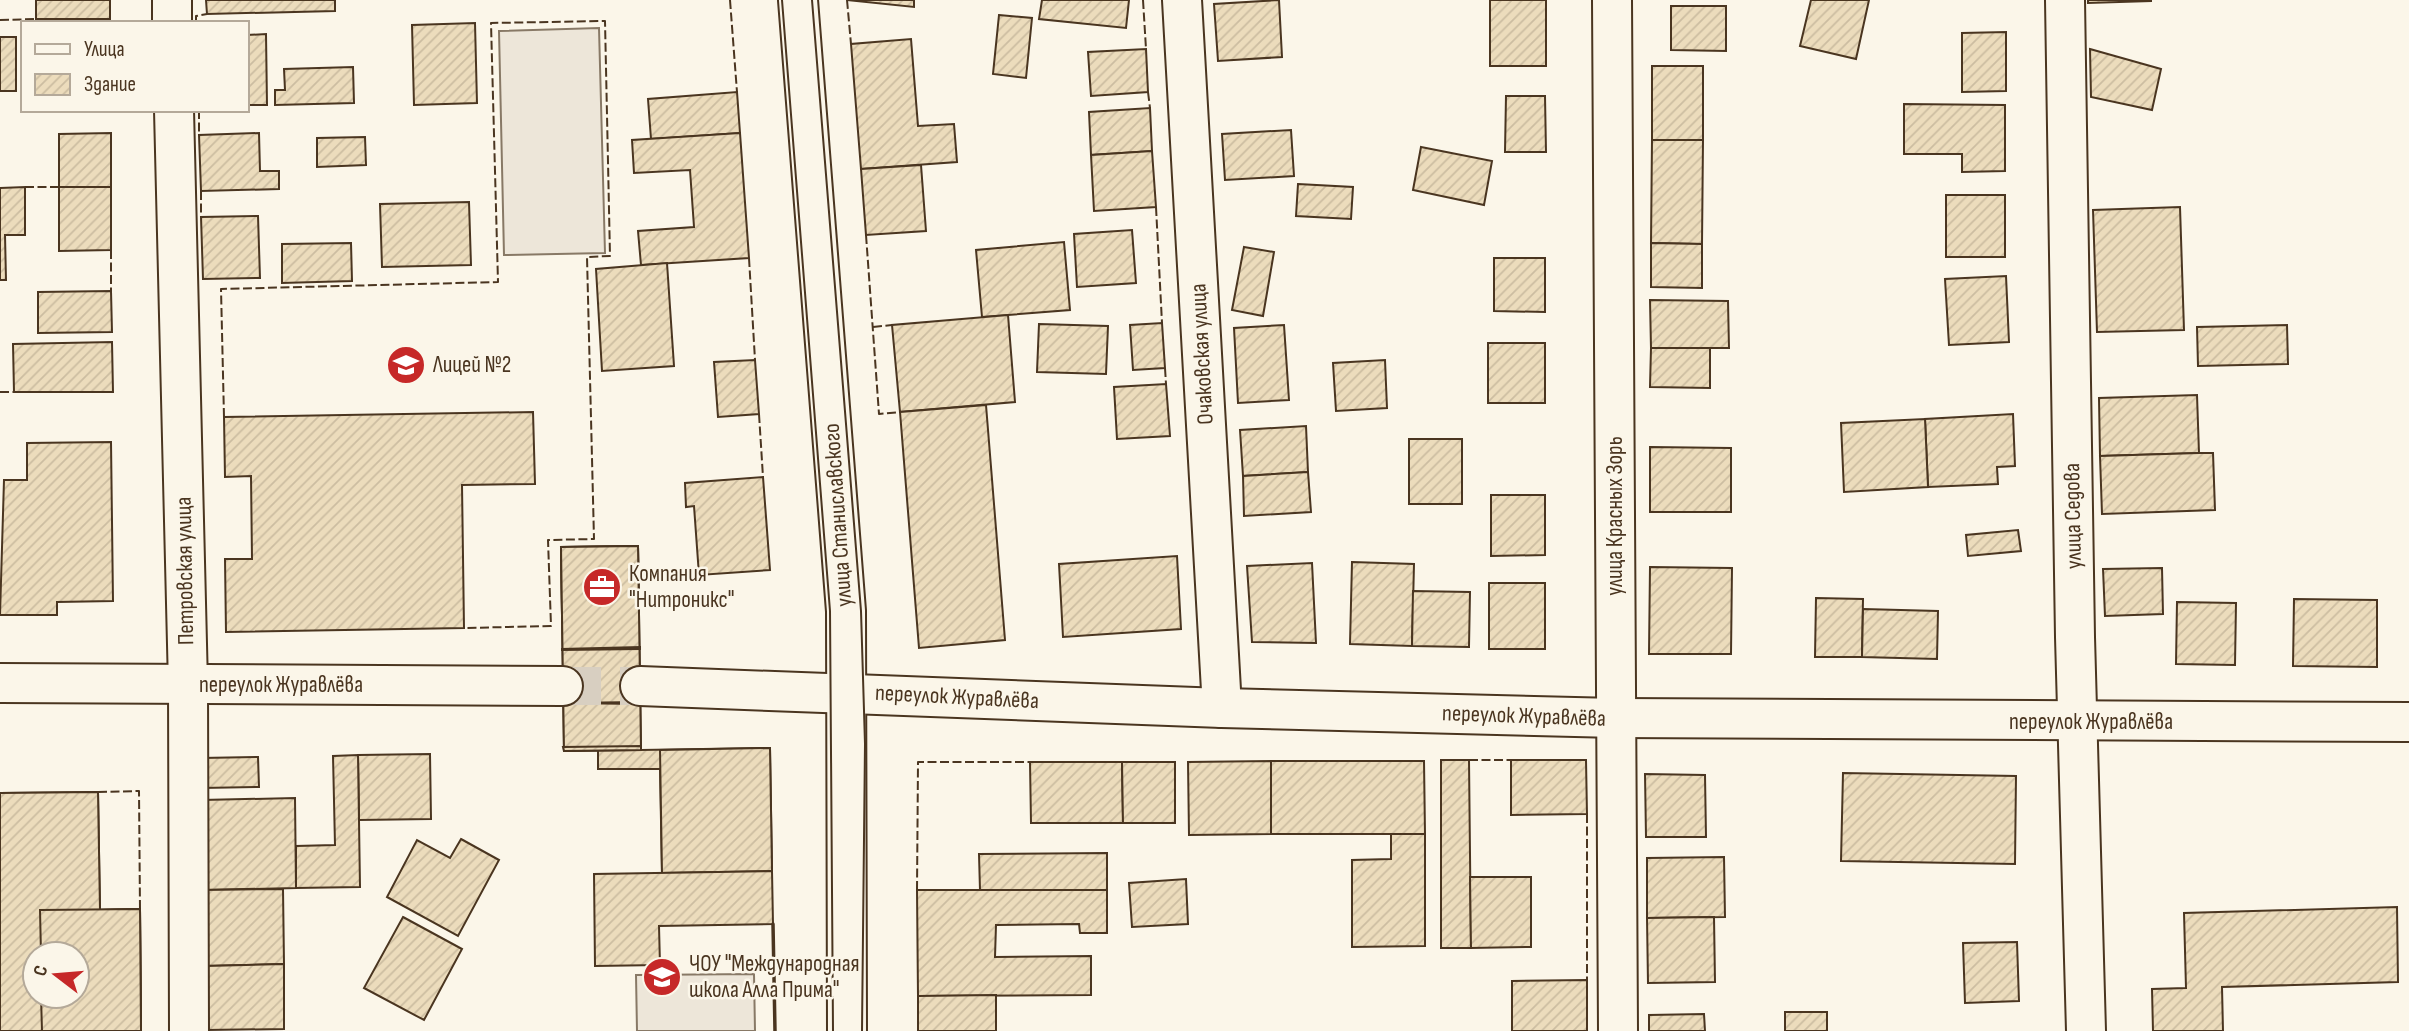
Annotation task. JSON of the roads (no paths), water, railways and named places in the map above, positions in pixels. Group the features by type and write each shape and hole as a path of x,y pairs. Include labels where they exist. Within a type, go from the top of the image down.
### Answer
{"street":[{"path":"172,0 172,21"},
{"name":"улица Станиславского","path":"798,0 846,611 847,1031"},
{"name":"Очаковская улица","path":"1182,0 1222,708"},
{"name":"улица Красных Зорь","path":"1612,0 1618,1031"},
{"name":"улица Седова","path":"2065,0 2077,722 2086,1031"},
{"name":"Петровская улица","path":"174,112 188,685 189,1031"},
{"name":"переулок Журавлёва","path":"0,683 563,686"},
{"name":"переулок Журавлёва","path":"640,686 1222,708 1616,718 2409,722"}],"tunnel":[{"path":"563,686 640,686"}],"tram line":[{"path":"782,0 830,611 833,1031"},
{"path":"812,0 861,611 865,744 862,1031"}],"place":[{"name":"Лицей №2","path":"406,365"},
{"name":"Компания \"Нитроникс\"","path":"602,587"},
{"name":"ЧОУ \"Международная школа Алла Прима\"","path":"662,977"}]}
